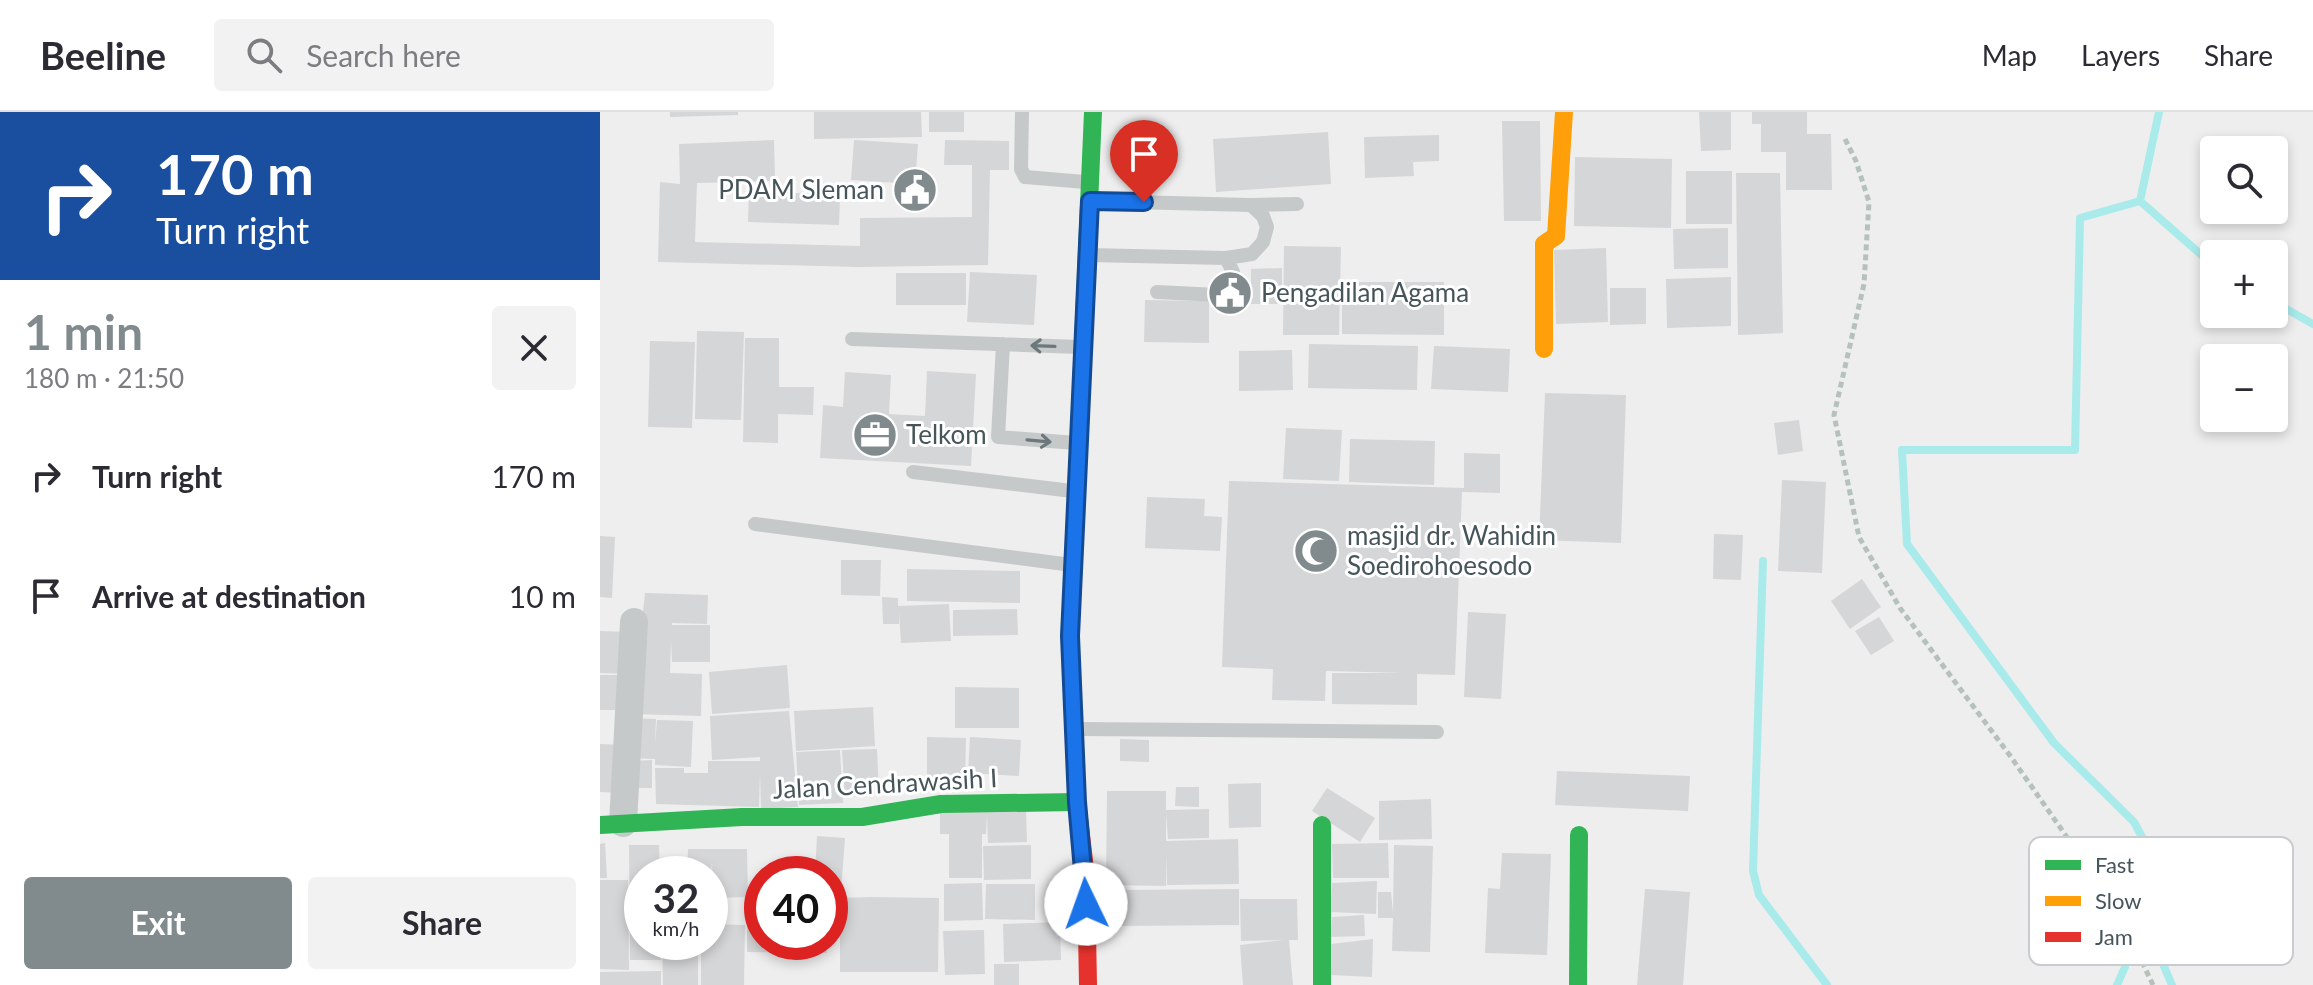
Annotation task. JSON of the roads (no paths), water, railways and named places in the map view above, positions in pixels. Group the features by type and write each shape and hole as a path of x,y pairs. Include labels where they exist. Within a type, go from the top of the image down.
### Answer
{"street":[{"path":"1088,985 1086,877 1077,802 1070,636 1093,112"},
{"path":"1544,349 1544,244 1556,236 1564,112"},
{"path":"612,824 634,622"},
{"name":"Jalan Cendrawasih I","path":"612,824 742,817 862,817 941,804 1077,802"},
{"path":"1322,825 1322,985"},
{"path":"1578,985 1579,835"}],"lane":[{"path":"1022,112 1021,169 1025,177 1090,192 1251,205 1297,204"},
{"path":"1087,255 1226,258 1252,254 1263,242 1267,227 1263,216 1251,205"},
{"path":"1157,292 1218,295 1231,283 1233,272 1226,258"},
{"path":"852,339 1084,347"},
{"path":"1003,344 998,437 1079,444"},
{"path":"913,472 1077,492"},
{"path":"755,524 1074,565"},
{"path":"1074,729 1437,732"}],"waterway":[{"path":"2159,112 2140,201 2200,254"},
{"path":"2140,201 2080,218 2075,450 1902,450 1907,544 2054,743 2134,822 2142,837"},
{"path":"2288,310 2313,324"},
{"path":"1763,561 1753,871 1759,895 1827,985"},
{"path":"2163,965 2172,985"},
{"path":"2117,985 2125,967"}],"place":[{"name":"PDAM Sleman","path":"915,190"},
{"name":"Pengadilan Agama","path":"1230,293"},
{"name":"Telkom","path":"875,435"},
{"name":"masjid dr. Wahidin Soedirohoesodo","path":"1316,551"}]}
